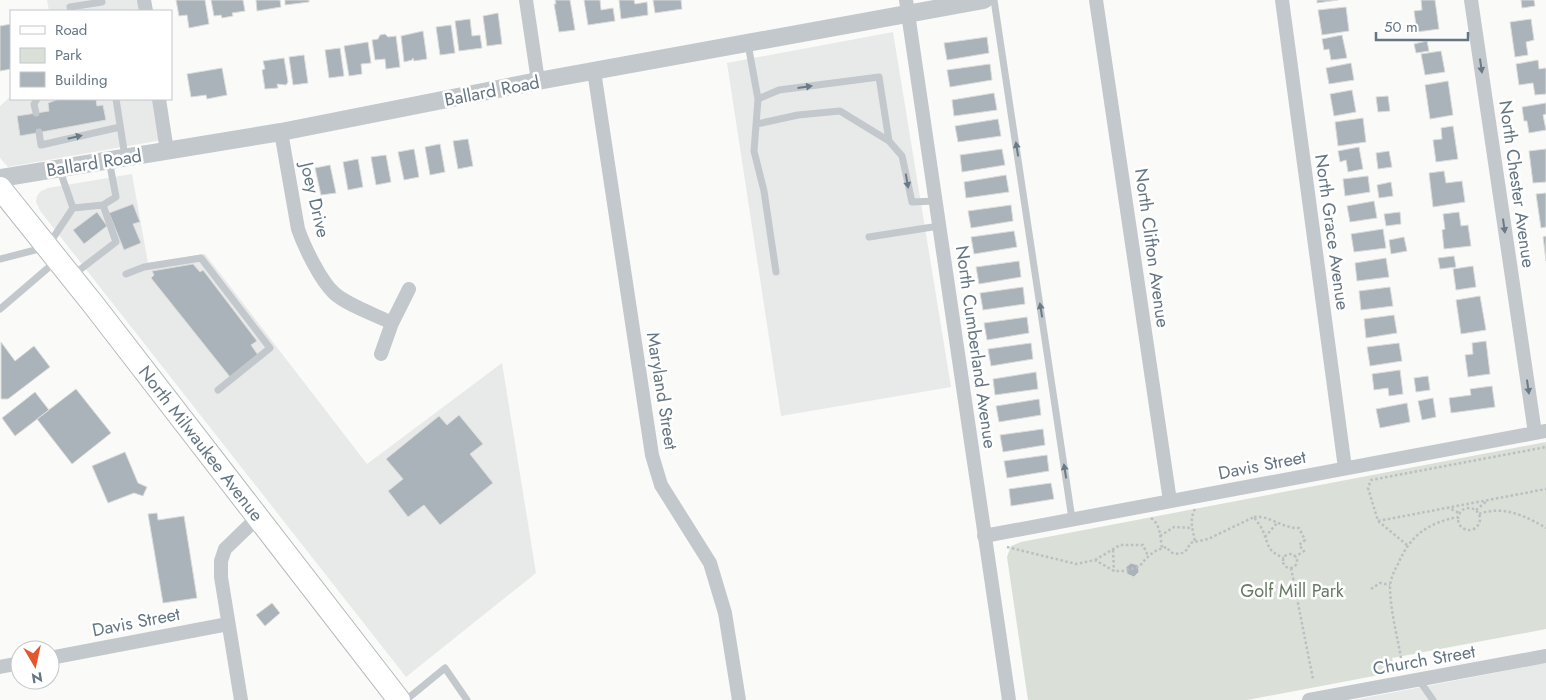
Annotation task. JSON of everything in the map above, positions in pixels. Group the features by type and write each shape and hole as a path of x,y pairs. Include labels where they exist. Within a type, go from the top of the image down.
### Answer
{"main road":[{"name":"North Milwaukee Avenue","path":"0,188 399,700"}],"street":[{"path":"526,0 538,82"},
{"name":"Ballard Road","path":"0,178 282,132 594,71 748,44 907,7 984,0"},
{"name":"North Clifton Avenue","path":"1096,0 1170,501"},
{"name":"North Grace Avenue","path":"1282,0 1345,468"},
{"name":"North Chester Avenue","path":"1471,0 1540,432"},
{"name":"North Cumberland Avenue","path":"907,7 1009,700"},
{"name":"Maryland Street","path":"594,71 652,455 661,485 710,563 725,614 739,700"},
{"path":"159,100 167,151"},
{"name":"Joey Drive","path":"282,132 298,229 303,243 327,286 341,298 392,323"},
{"path":"381,354 392,323 409,289"},
{"name":"Davis Street","path":"984,536 1540,432"},
{"path":"240,700 221,577 221,561 225,549 257,518"},
{"name":"Davis Street","path":"60,656 228,624"},
{"name":"Church Street","path":"1309,700 1546,656"}],"lane":[{"path":"994,0 1072,519"},
{"path":"71,10 70,7 102,1"},
{"path":"748,44 758,99 754,152 764,191 776,272"},
{"path":"758,99 779,90 879,77 889,141"},
{"path":"36,100 34,104 36,113"},
{"path":"73,208 103,205 116,198 120,127 116,100"},
{"path":"757,124 798,115 840,111 889,141 902,156 911,201 935,202"},
{"path":"39,132 41,144 120,127"},
{"path":"58,262 73,208 59,168"},
{"path":"0,309 58,262 116,242 103,205"},
{"path":"870,237 939,226"},
{"path":"126,274 144,267 201,258 270,348 218,390"},
{"path":"0,259 58,262"},
{"path":"406,700 445,668 467,700"},
{"path":"1419,680 1433,700"}],"path":[{"path":"1407,545 1378,521 1368,488 1371,480 1546,447"},
{"path":"1378,521 1546,489"},
{"path":"1476,510 1488,500"},
{"path":"1447,507 1458,515"},
{"path":"1401,658 1390,585 1391,580 1407,545 1431,526 1458,515 1465,508 1476,510 1479,514 1480,523 1475,529 1468,531 1458,524 1458,515"},
{"path":"1195,509 1192,515 1195,542"},
{"path":"1479,514 1486,512 1520,514 1546,528"},
{"path":"1095,560 1114,571 1140,567 1148,556 1162,548 1167,548 1170,552 1176,554 1181,554 1186,551 1190,543 1208,540 1254,517 1261,516 1292,528 1299,528 1305,540 1299,545 1304,551 1295,557"},
{"path":"1254,517 1263,529 1268,548 1273,553 1284,558"},
{"path":"1150,518 1157,522 1162,548"},
{"path":"1265,538 1277,523"},
{"path":"1160,536 1174,527 1192,528"},
{"path":"1007,547 1076,564 1095,560 1120,546 1143,544 1148,556"},
{"path":"1113,550 1114,571"},
{"path":"1291,568 1285,566 1284,558 1289,554 1295,557"},
{"path":"1291,568 1296,564 1295,557"},
{"path":"1291,568 1313,679"},
{"path":"1371,590 1380,583 1390,585"}],"shaded area":[{"path":"47,0 148,0 149,10 49,10"},
{"path":"893,32 951,387 781,416 727,63"},
{"path":"10,97 10,100 162,100 168,139 8,167 0,158 0,106"},
{"path":"132,174 148,263 205,254 367,464 502,363 536,573 406,677 41,212 36,202 37,196 41,191 48,188"},
{"path":"1546,663 1546,700 1353,700 1453,681"}],"green space":[{"name":"Golf Mill Park","path":"1546,442 1546,629 1392,658 1395,672 1247,700 1028,700 1007,557 1011,546 1021,542"}],"building":[{"path":"176,0 205,0 209,24 189,28 187,15 179,16"},
{"path":"211,0 243,0 245,11 232,13 233,16 222,18 221,15 214,16"},
{"path":"256,0 280,0 281,7 257,11"},
{"path":"285,0 309,0 309,2 285,5"},
{"path":"555,0 570,0 575,30 559,32"},
{"path":"584,0 600,0 601,10 613,8 615,21 588,25"},
{"path":"619,0 634,0 635,4 647,2 648,15 621,19"},
{"path":"653,0 681,0 682,9 655,13"},
{"path":"1317,0 1338,0 1317,3"},
{"path":"1421,0 1435,0 1439,29 1417,32 1414,11 1422,10"},
{"path":"1521,0 1534,0 1535,6 1522,8"},
{"path":"1346,7 1349,31 1322,35 1318,10"},
{"path":"498,13 502,44 487,46 483,16"},
{"path":"470,19 472,36 480,35 482,48 459,51 455,21"},
{"path":"1531,19 1534,40 1526,42 1528,55 1515,57 1510,22"},
{"path":"10,24 10,69 0,71 0,26"},
{"path":"451,25 455,53 440,55 436,27"},
{"path":"423,31 427,59 414,61 413,58 404,62 401,36"},
{"path":"385,34 388,37 396,36 400,67 386,69 385,59 375,60 372,40 378,39 380,35"},
{"path":"1342,35 1347,58 1331,60 1329,49 1324,50 1322,39"},
{"path":"987,37 989,53 947,60 944,43"},
{"path":"1427,41 1429,51 1416,53 1414,44"},
{"path":"368,42 371,63 361,64 362,74 349,76 344,46"},
{"path":"340,48 344,76 329,78 325,50"},
{"path":"1441,51 1445,72 1425,75 1421,54"},
{"path":"304,55 308,83 293,85 289,57"},
{"path":"284,58 288,82 286,85 277,84 278,88 265,89 262,70 265,69 263,61"},
{"path":"1538,60 1539,69 1546,68 1546,94 1535,95 1533,83 1519,85 1516,64"},
{"path":"1351,63 1354,80 1329,84 1326,68"},
{"path":"990,64 992,80 950,87 947,70"},
{"path":"222,68 227,95 207,99 206,95 191,97 187,74"},
{"path":"1448,81 1453,115 1430,119 1425,85"},
{"path":"1352,90 1356,112 1334,116 1330,94"},
{"path":"994,93 997,110 954,116 952,100"},
{"path":"1388,96 1390,111 1378,112 1376,97"},
{"path":"56,100 96,100 97,106 103,105 106,120 20,136 17,116 49,111 48,103"},
{"path":"1546,103 1546,114 1543,115 1546,130 1529,133 1527,121 1524,121 1522,107"},
{"path":"1363,118 1366,142 1338,146 1335,122"},
{"path":"998,119 1001,136 958,142 955,126"},
{"path":"1453,126 1458,159 1436,162 1433,140 1442,139 1441,128"},
{"path":"468,139 473,166 458,169 453,141"},
{"path":"440,144 445,172 430,175 425,147"},
{"path":"1359,147 1363,169 1348,172 1346,160 1340,162 1338,151"},
{"path":"414,149 419,177 404,180 398,152"},
{"path":"1002,149 1005,165 962,172 960,155"},
{"path":"1546,149 1546,182 1533,183 1529,151"},
{"path":"1389,151 1392,167 1378,169 1376,153"},
{"path":"386,155 391,182 376,185 371,157"},
{"path":"358,159 363,187 348,190 343,162"},
{"path":"330,165 336,193 321,195 315,168"},
{"path":"1444,171 1446,183 1462,181 1465,202 1433,207 1429,173"},
{"path":"1006,175 1009,192 966,198 964,182"},
{"path":"1368,176 1370,192 1345,196 1343,179"},
{"path":"1391,182 1393,196 1379,198 1377,185"},
{"path":"1546,193 1546,227 1541,228 1536,194"},
{"path":"1374,201 1377,218 1350,222 1347,206"},
{"path":"133,204 140,222 133,224 141,243 124,250 109,213"},
{"path":"1011,205 1013,221 971,228 968,211"},
{"path":"97,212 107,226 84,244 73,230"},
{"path":"1400,212 1401,224 1386,226 1384,214"},
{"path":"1459,212 1461,226 1468,225 1471,246 1444,249 1442,230 1445,229 1443,214"},
{"path":"1383,229 1386,248 1354,252 1351,234"},
{"path":"1014,231 1017,247 974,254 971,237"},
{"path":"1546,236 1546,261 1543,237"},
{"path":"1404,237 1407,251 1391,254 1389,240"},
{"path":"1454,256 1456,267 1440,269 1438,258"},
{"path":"1386,258 1389,277 1357,281 1355,263"},
{"path":"1019,261 1021,277 979,284 976,267"},
{"path":"193,264 200,272 203,270 257,341 251,345 258,355 230,377 151,278 154,275 152,271"},
{"path":"1473,266 1476,287 1456,290 1453,269"},
{"path":"1023,287 1025,304 983,310 980,293"},
{"path":"1390,287 1393,306 1361,310 1359,291"},
{"path":"1480,296 1486,330 1461,334 1456,300"},
{"path":"1394,315 1397,333 1366,338 1364,319"},
{"path":"1027,317 1029,333 987,340 984,323"},
{"path":"1486,341 1490,374 1468,377 1465,355 1473,354 1472,343"},
{"path":"1,342 15,361 34,346 50,367 8,399 1,399"},
{"path":"1031,343 1033,359 991,366 988,349"},
{"path":"1399,343 1402,361 1370,366 1367,347"},
{"path":"1400,370 1403,394 1389,396 1388,388 1374,390 1372,374"},
{"path":"1036,372 1038,389 995,395 993,379"},
{"path":"1428,376 1430,390 1416,392 1414,378"},
{"path":"1492,386 1495,407 1451,413 1449,398 1471,395 1470,389"},
{"path":"76,389 111,433 72,464 37,419"},
{"path":"35,392 49,410 15,436 2,418"},
{"path":"1433,398 1436,417 1422,420 1418,401"},
{"path":"1039,399 1041,415 999,422 996,406"},
{"path":"1407,403 1410,422 1380,428 1376,409"},
{"path":"459,415 483,444 470,454 493,483 440,525 424,505 408,517 388,491 403,479 386,459 439,416 447,425"},
{"path":"1043,429 1045,445 1003,452 1000,435"},
{"path":"125,452 138,483 147,487 143,496 134,493 108,503 92,466"},
{"path":"1047,455 1049,471 1007,478 1004,461"},
{"path":"1051,483 1054,499 1011,506 1009,489"},
{"path":"157,513 158,520 184,516 197,598 163,603 148,514"},
{"path":"1131,563 1138,565 1139,572 1134,577 1127,574 1126,567"},
{"path":"272,603 280,613 265,626 256,615"}]}
